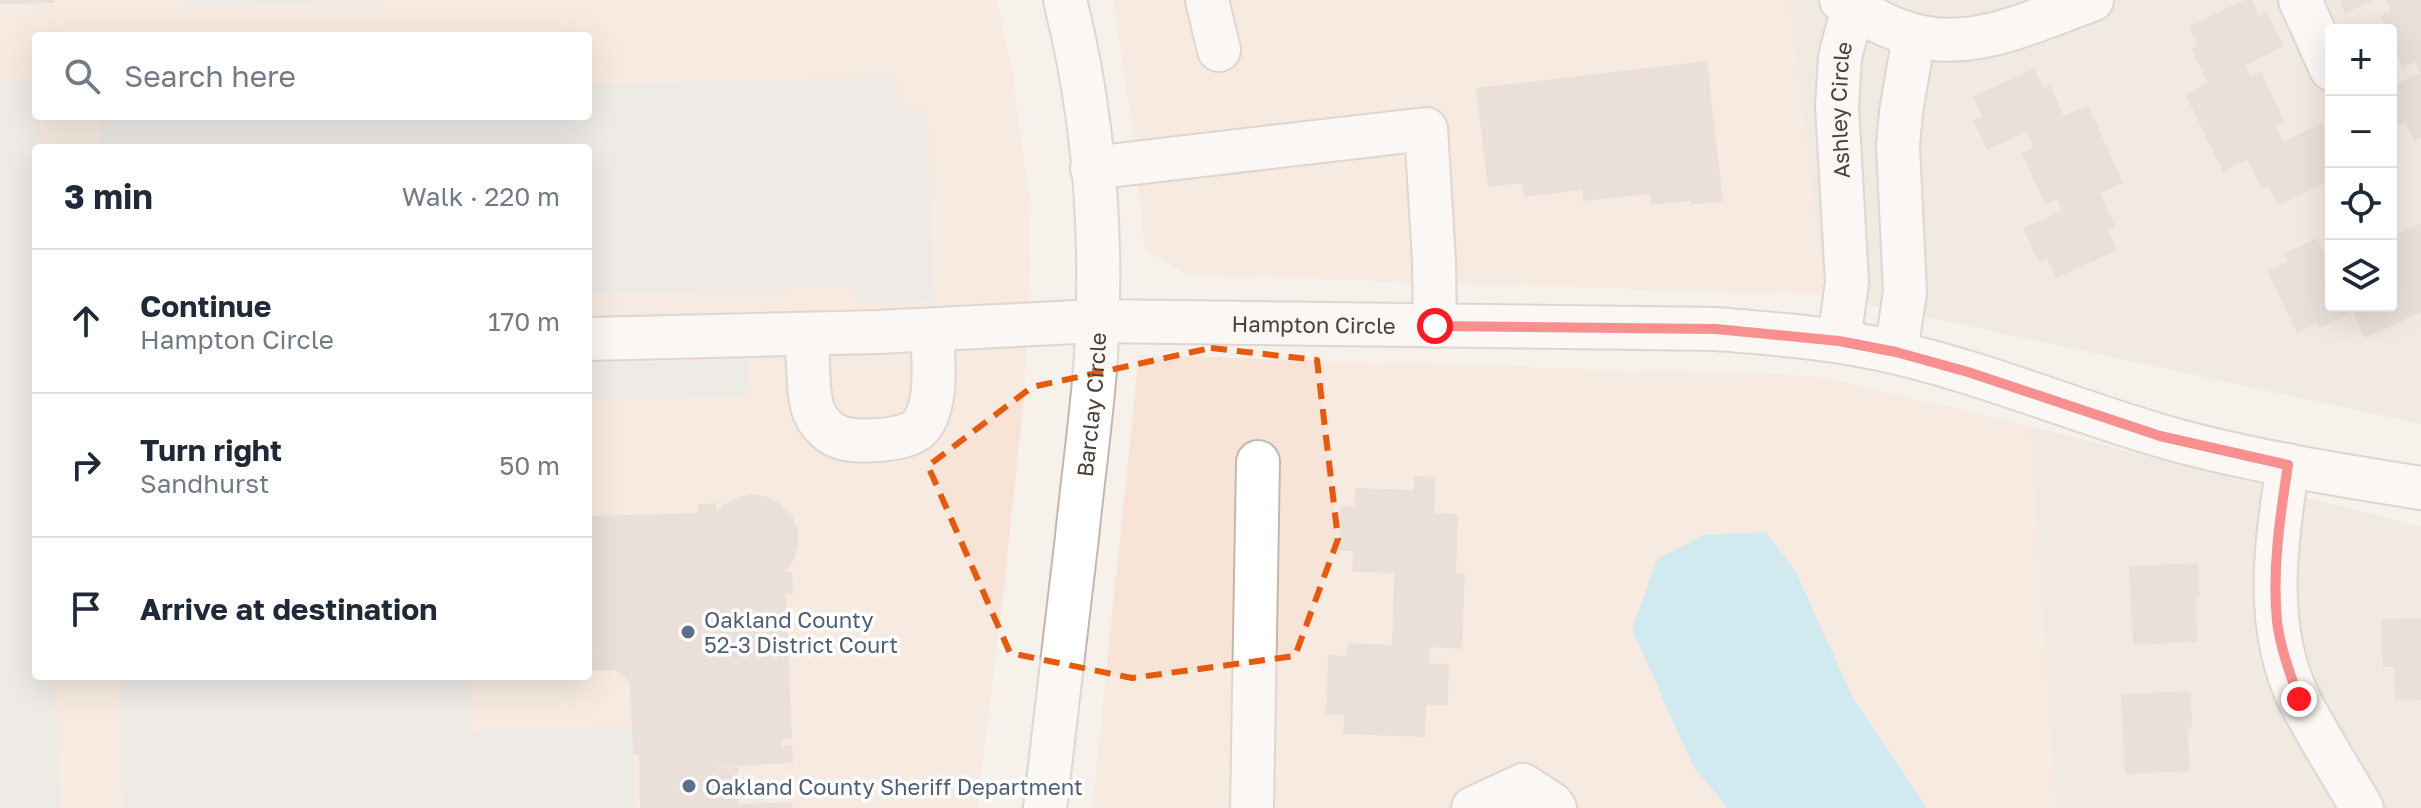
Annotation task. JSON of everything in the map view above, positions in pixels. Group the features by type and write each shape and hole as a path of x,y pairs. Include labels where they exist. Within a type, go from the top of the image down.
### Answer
{"street":[{"name":"Barclay Circle","path":"1047,808 1091,409 1097,321 1097,245 1092,168 1081,71 1065,0"},
{"path":"1207,0 1219,50"},
{"name":"Ashley Circle","path":"1839,341 1847,282 1837,106 1847,3 1882,24 1914,36 1954,41 1991,35 2092,0"},
{"path":"2300,0 2325,56"},
{"path":"1896,352 1905,292 1898,146 1914,36"},
{"path":"1092,168 1426,129 1435,326"},
{"path":"1844,216 1903,213"},
{"name":"Hampton Circle","path":"592,339 932,330 1097,321 1716,329 1839,341 1896,352 1968,372 2160,436 2288,465 2421,488"},
{"path":"807,334 813,412 824,428 842,438 871,439 899,438 919,429 930,410 932,330"},
{"path":"1252,808 1258,462"},
{"path":"2288,465 2276,543 2277,623 2299,699 2362,808"},
{"path":"1473,808 1523,785 1555,808"}],"highlighted area":[{"path":"1211,348 1317,360 1338,539 1295,656 1132,678 1010,653 928,466 1032,387"}],"shaded area":[{"path":"0,0 997,0 1012,70 1029,197 1030,271 1024,397 977,808 0,808"},
{"path":"185,0 401,0 185,8"},
{"path":"1113,0 1789,0 1825,295 1188,275 1144,250 1135,143"},
{"path":"1789,0 2421,0 2421,424 1825,295"},
{"path":"897,77 898,111 928,111 933,301 856,303 855,287 592,294 592,144 100,144 99,120 592,120 592,85"},
{"path":"32,80 32,120 39,120 40,144 32,144 32,680 56,680 60,808 0,808 0,81"},
{"path":"1139,355 1815,376 2030,426 2056,808 1092,808"},
{"path":"748,360 749,396 592,400 592,364"},
{"path":"2030,426 2421,527 2421,808 2056,808"},
{"path":"119,680 470,680 472,731 633,726 635,808 124,808"}],"water":[{"path":"1766,532 1796,572 1853,698 1927,808 1728,808 1694,768 1632,629 1657,559 1704,535"}],"building":[{"path":"0,0 55,0 55,3 0,4"},
{"path":"2244,0 2252,0 2259,16 2267,12 2284,46 2246,65 2251,76 2261,71 2285,122 2276,127 2283,142 2322,123 2325,129 2325,183 2278,206 2268,186 2262,190 2247,160 2223,171 2185,94 2208,83 2191,49 2197,46 2188,27"},
{"path":"2339,0 2375,0 2345,13"},
{"path":"2386,0 2421,0 2421,138 2414,141 2405,123 2397,126 2397,83 2420,73 2415,62 2403,68 2397,54 2397,24 2383,24 2380,16 2391,11"},
{"path":"1707,61 1723,201 1651,205 1650,194 1583,201 1582,190 1524,197 1522,183 1488,187 1476,88"},
{"path":"2034,69 2043,88 2050,85 2064,116 2088,105 2123,183 2100,193 2116,228 2109,231 2118,250 2056,278 2047,259 2039,263 2023,228 2062,211 2057,200 2045,205 2022,153 2033,148 2027,132 1987,150 1973,120 1982,116 1973,96"},
{"path":"2421,223 2421,312 2365,338 2353,312 2397,312 2397,234"},
{"path":"2317,238 2325,255 2325,312 2353,312 2320,328 2317,323 2297,333 2267,272 2288,261 2284,254"},
{"path":"1414,476 1436,477 1434,513 1458,514 1456,573 1465,574 1462,649 1430,647 1429,663 1449,664 1448,705 1426,705 1425,737 1343,734 1344,715 1326,714 1328,655 1347,656 1348,643 1392,645 1394,573 1352,572 1353,551 1338,551 1340,506 1355,506 1355,488 1414,490"},
{"name":"Oakland County 52-3 District Court","path":"753,494 768,497 792,515 798,530 794,560 784,572 792,572 793,594 786,594 792,738 782,739 782,746 792,745 793,763 697,768 738,767 739,804 792,802 793,808 640,808 639,754 633,755 630,683 616,670 592,671 592,516 698,513 698,504 716,503 716,513 738,497"},
{"path":"2198,563 2200,598 2196,598 2197,642 2133,645 2129,566"},
{"path":"2421,618 2421,700 2395,701 2394,667 2383,667 2381,619"},
{"path":"2191,691 2192,727 2188,727 2190,771 2125,774 2121,694"}],"place":[{"name":"Oakland County 52-3 District Court","path":"688,632"},
{"name":"Oakland County Sheriff Department","path":"689,786"}],"route":[{"path":"1435,326 1716,329 1839,341 1896,352 1968,372 2160,436 2288,465 2276,543 2277,623 2299,699"}]}
